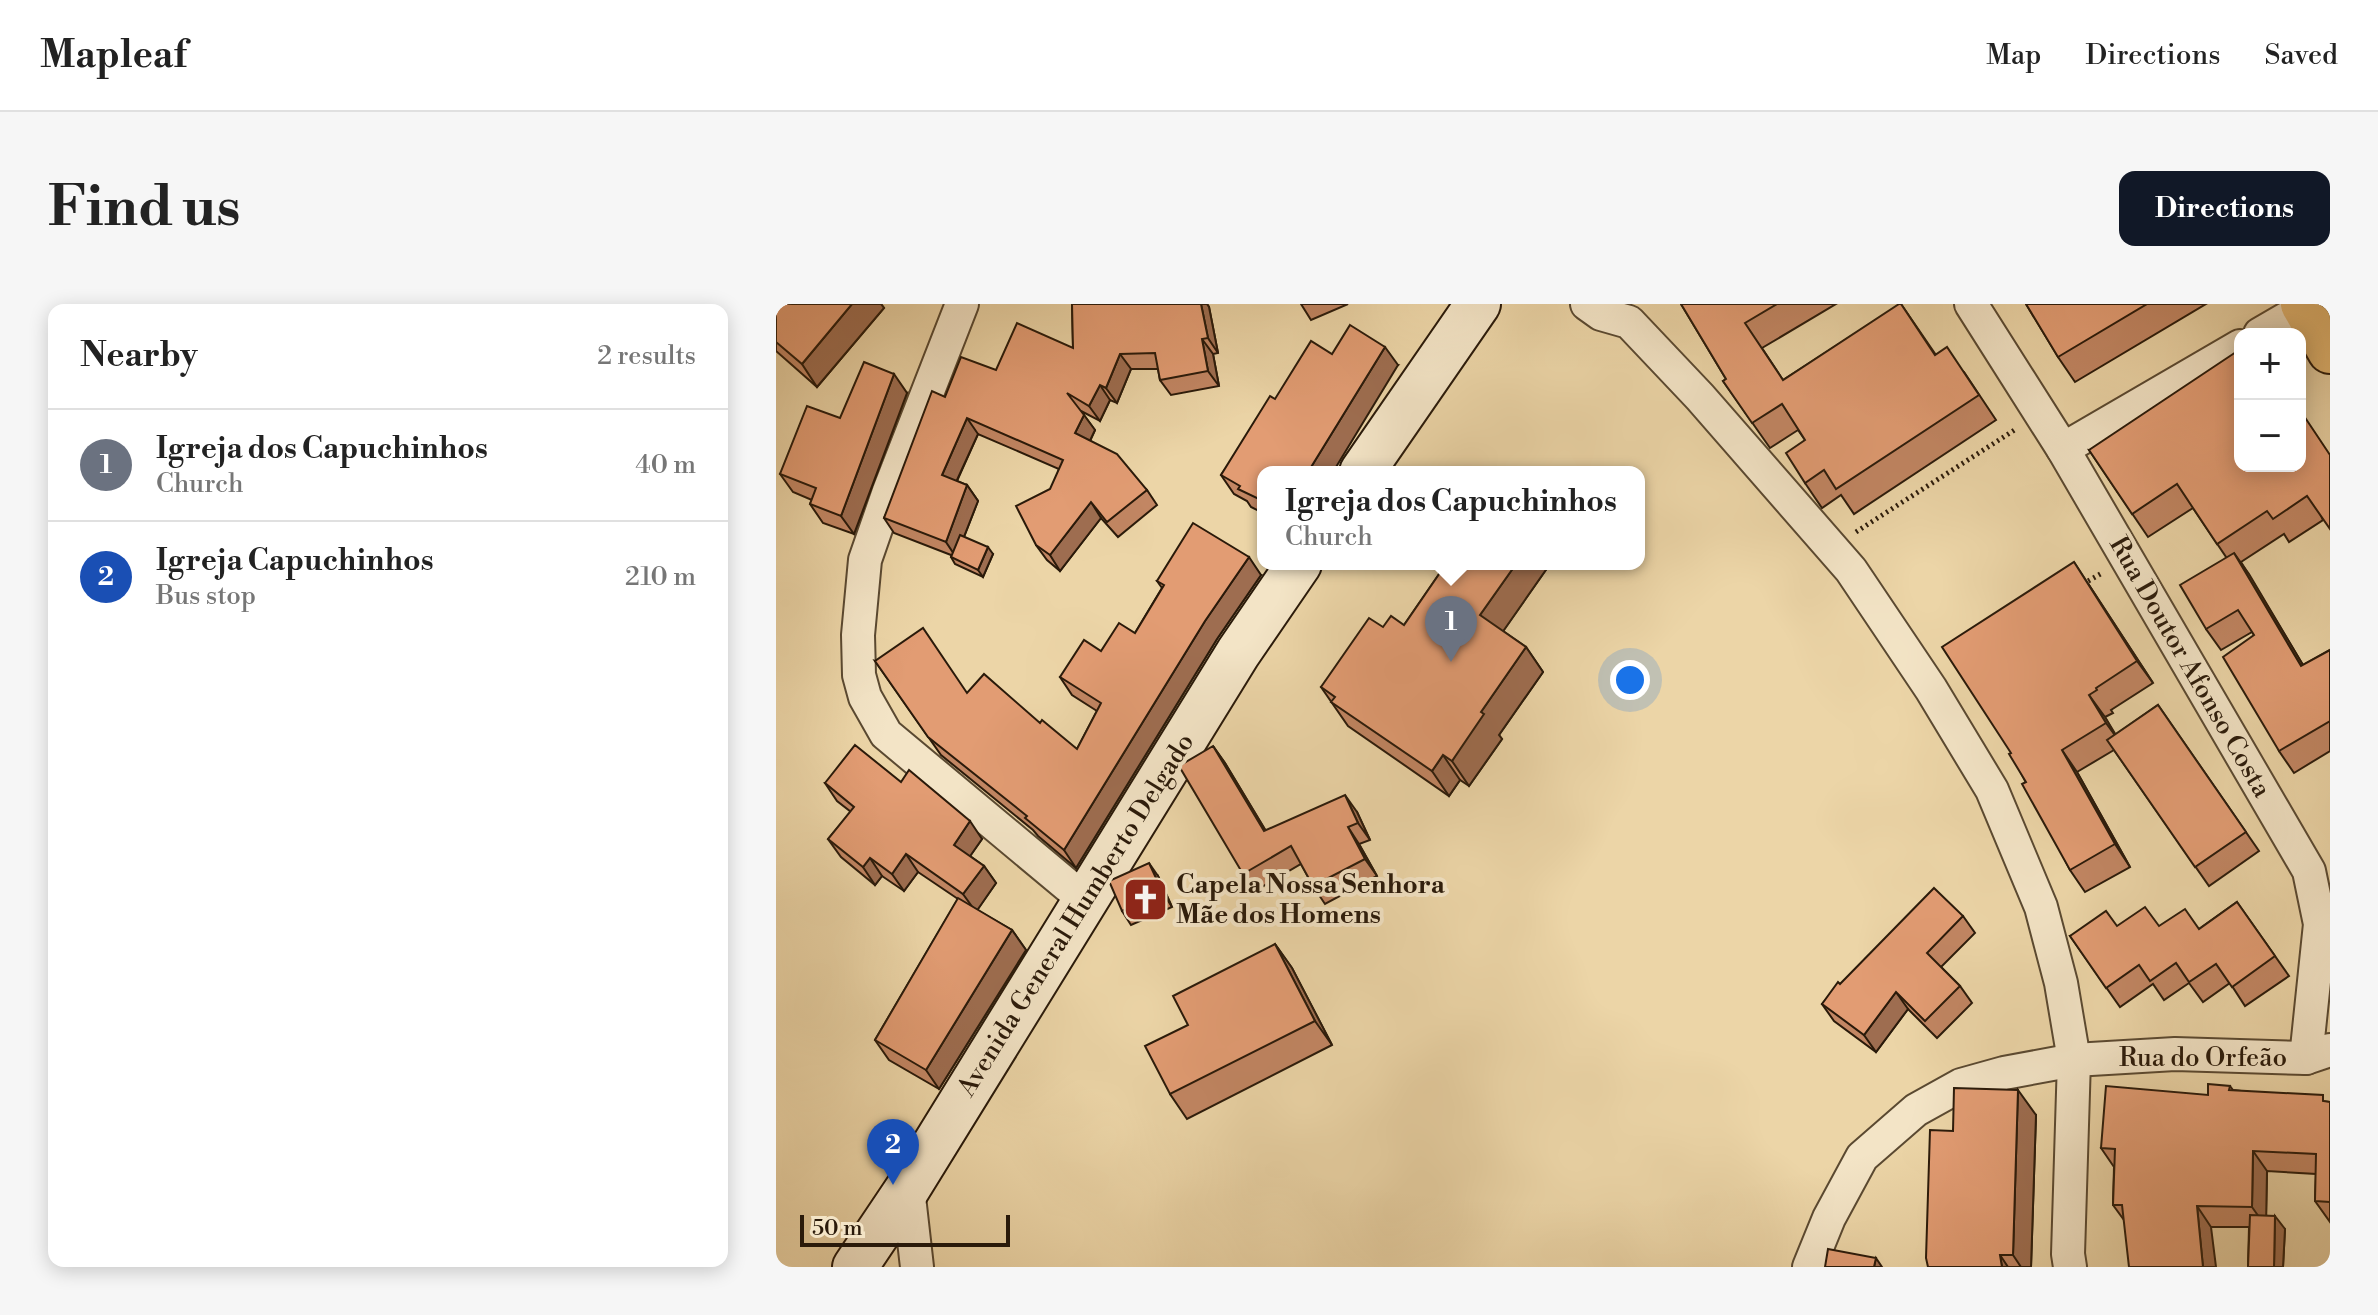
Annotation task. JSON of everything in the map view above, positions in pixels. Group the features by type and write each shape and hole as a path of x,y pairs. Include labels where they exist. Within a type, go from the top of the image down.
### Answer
{"main road":[{"path":"2304,306 2330,351"}],"street":[{"path":"962,304 865,560 858,635 859,675 865,697 886,734 1085,900"},
{"path":"1366,466 1478,304"},
{"path":"1587,304 1601,314 1635,310 1700,397 1851,570 1931,689 1992,790 2041,907 2061,983 2074,1060 2070,1267"},
{"name":"Rua Doutor Afonso Costa","path":"1971,304 2063,449 2309,871 2320,924 2318,1054"},
{"path":"2269,328 2304,306"},
{"path":"2063,449 2234,349"},
{"name":"Avenida General Humberto Delgado","path":"855,1267 908,1188 1238,653 1295,570"},
{"name":"Rua do Orfeão","path":"1809,1267 1829,1218 1862,1157 1916,1110 1961,1085 2004,1073 2074,1060 2175,1054 2318,1054"},
{"path":"908,1188 917,1267"}],"path":[{"path":"1831,548 2040,414"},
{"path":"2073,591 2127,558"}],"building":[{"path":"776,304 852,304 802,364 776,342"},
{"path":"1072,304 1201,304 1208,338 1202,339 1208,371 1160,380 1155,353 1120,354 1106,388 1100,385 1089,406 1067,393 1084,415 1075,433 1117,454 1147,490 1107,522 1091,502 1050,555 1036,545 1016,506 1050,489 1063,460 967,418 942,475 967,485 946,542 884,518 932,391 945,397 961,357 996,370 1017,323 1073,348"},
{"path":"1681,304 1777,304 1745,323 1783,380 1901,304 1935,355 1947,347 1979,395 1836,489 1824,470 1805,483 1786,453 1805,440 1782,404 1752,423 1723,381 1726,379"},
{"path":"2026,304 2147,304 2058,357"},
{"path":"1350,325 1385,347 1312,466 1257,466 1257,498 1238,489 1240,486 1221,475 1270,396 1275,399 1311,341 1332,354"},
{"path":"2234,353 2234,472 2306,472 2306,419 2330,455 2330,529 2307,496 2273,519 2267,511 2217,544 2177,484 2132,514 2089,450"},
{"path":"864,362 894,374 841,516 810,504 816,488 780,474 807,406 840,418"},
{"path":"1193,523 1249,557 1205,621 1064,850 1025,818 1027,816 928,737 875,661 923,628 967,693 984,674 1040,723 1042,720 1077,749 1101,703 1060,677 1084,640 1101,651 1119,623 1135,633 1164,585 1157,581"},
{"path":"960,535 988,547 978,570 951,557"},
{"path":"2234,553 2301,666 2330,650 2330,721 2279,751 2223,657 2254,635 2238,610 2206,629 2180,585"},
{"path":"2074,562 2137,661 2089,695 2106,723 2062,750 2115,844 2070,870 2022,784 2026,782 2011,753 1942,647"},
{"path":"1442,570 1512,570 1480,615 1526,647 1452,761 1443,755 1432,771 1331,702 1335,697 1321,687 1369,618 1383,627 1391,616 1404,625"},
{"path":"2158,705 2246,832 2195,867 2107,740"},
{"path":"855,745 901,782 909,770 970,821 954,845 984,866 963,894 906,854 892,874 870,858 863,867 828,839 854,807 825,783"},
{"path":"1213,746 1264,831 1345,795 1358,823 1348,827 1365,859 1313,886 1291,846 1243,874 1179,766"},
{"path":"1149,863 1163,893 1122,911 1109,881"},
{"path":"1934,888 1963,916 1927,953 1960,986 1925,1021 1896,992 1864,1035 1822,1004 1838,982 1840,984"},
{"path":"958,898 1012,930 926,1070 875,1040"},
{"path":"2237,902 2275,956 2232,987 2216,964 2189,982 2176,963 2150,981 2139,965 2106,988 2070,936 2106,911 2117,926 2145,907 2159,926 2185,909 2199,929"},
{"path":"1275,944 1315,1021 1170,1094 1145,1046 1188,1025 1173,996"},
{"path":"2208,1084 2230,1086 2229,1090 2323,1095 2323,1101 2330,1102 2330,1202 2315,1201 2316,1154 2253,1151 2252,1207 2197,1206 2203,1267 2129,1267 2122,1205 2113,1205 2115,1149 2101,1148 2106,1086 2208,1095"},
{"path":"1954,1088 2018,1090 2013,1255 2000,1255 2002,1267 1928,1267 1930,1130 1953,1131"},
{"path":"2250,1215 2275,1216 2274,1267 2248,1267"},
{"path":"1828,1249 1876,1258 1874,1267 1825,1267"}],"place":[{"name":"Igreja dos Capuchinhos","path":"1451,662"},
{"name":"Capela Nossa Senhora Mãe dos Homens","path":"1145,900"},
{"name":"Igreja Capuchinhos","path":"893,1185"}]}
